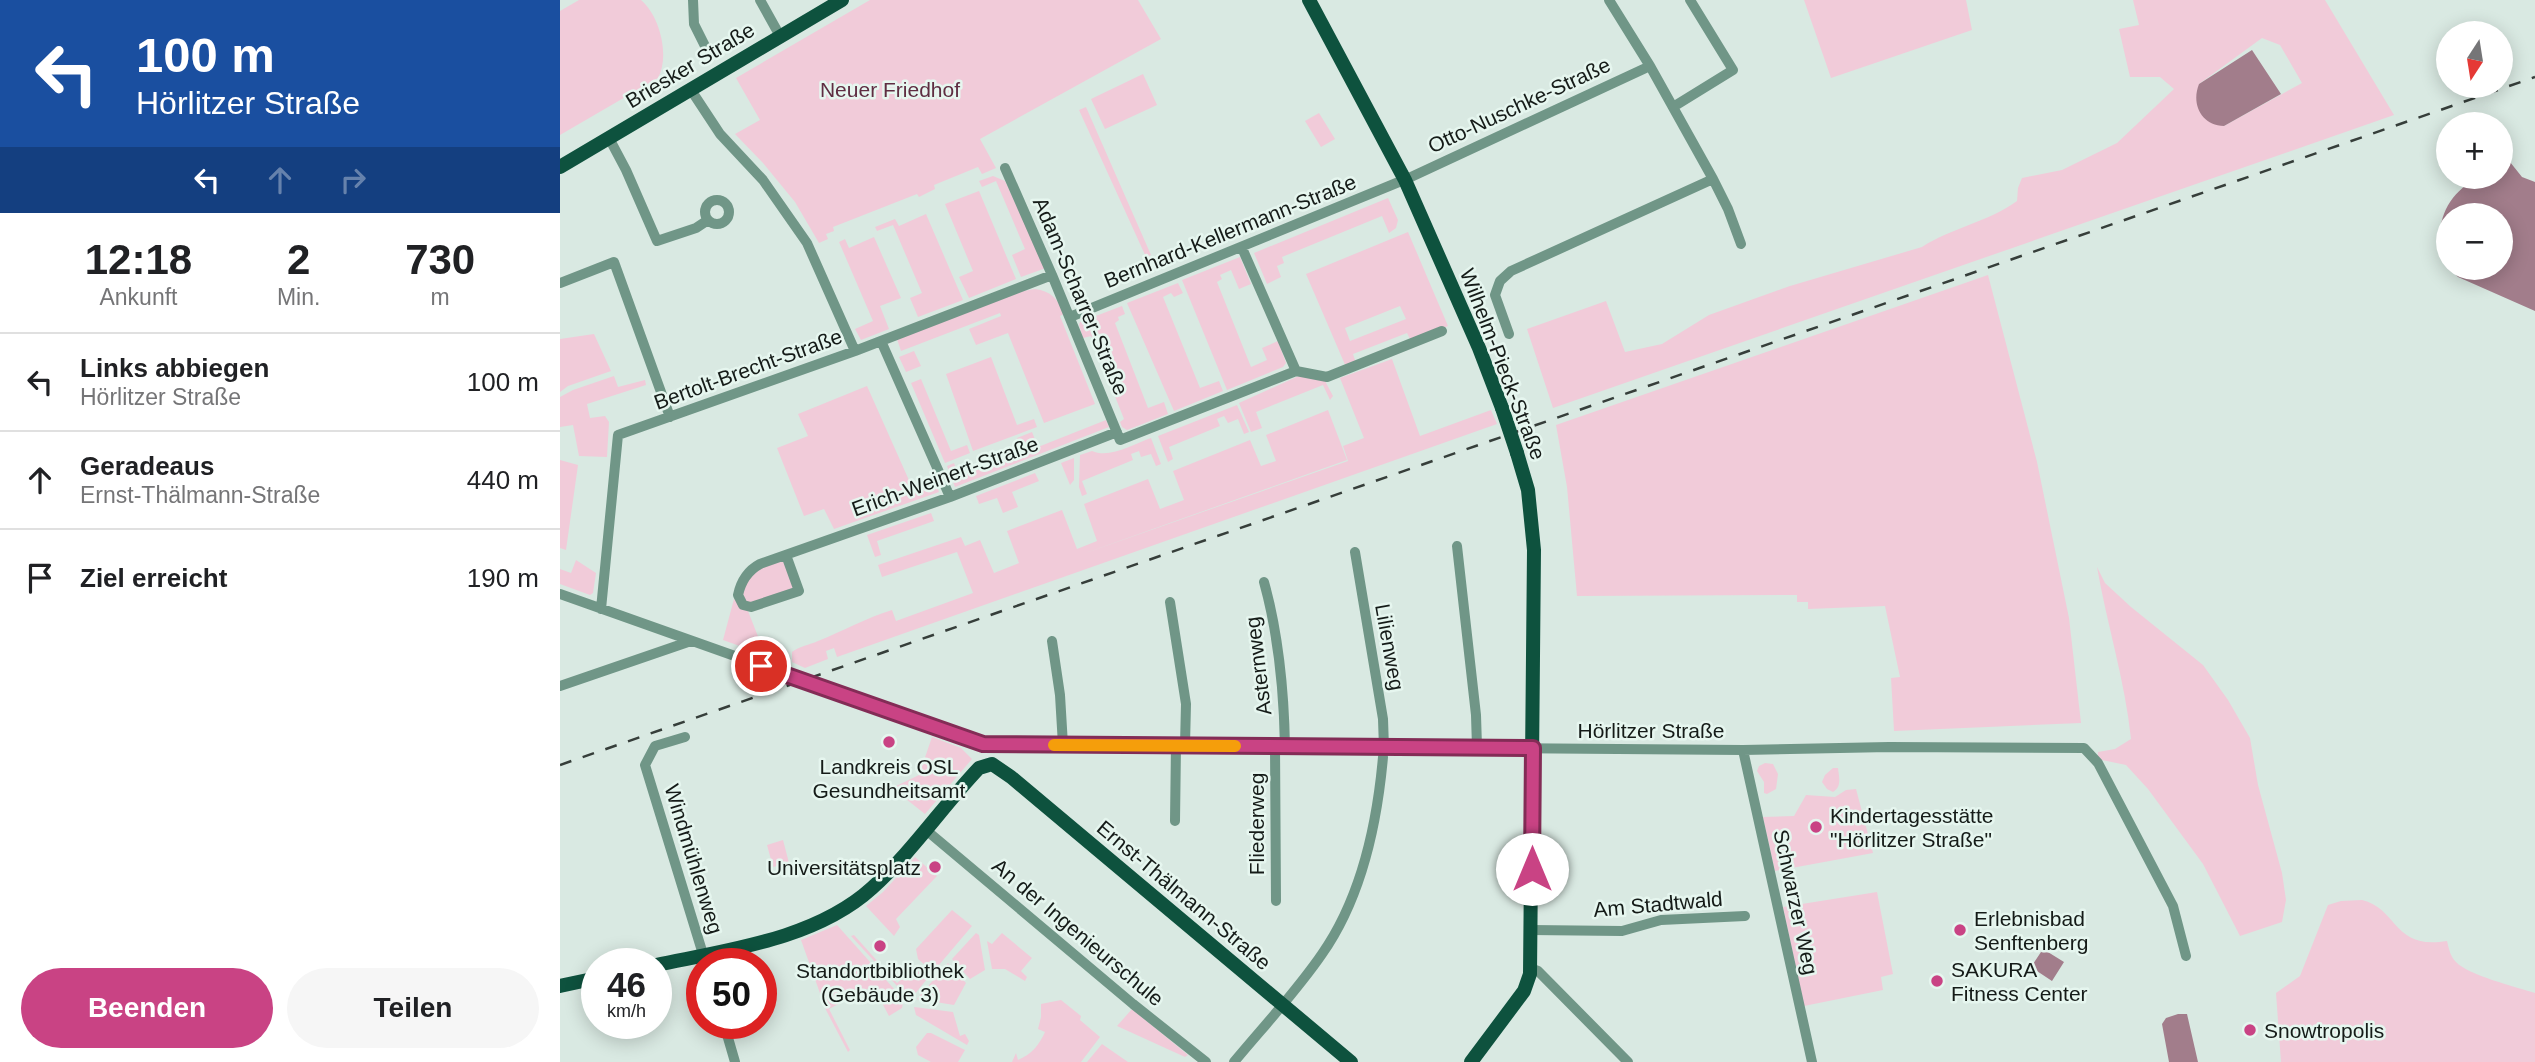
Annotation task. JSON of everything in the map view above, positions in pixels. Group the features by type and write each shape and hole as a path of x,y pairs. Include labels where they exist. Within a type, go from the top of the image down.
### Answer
{"main road":[{"name":"Briesker Straße","path":"560,167 842,0"},
{"name":"Wilhelm-Pieck-Straße","path":"1309,0 1405,180 1479,348 1502,408 1528,490 1534,550 1530,968"},
{"name":"Ernst-Thälmann-Straße","path":"926,830 975,772 987,764 998,766 1351,1062"},
{"path":"743,948 832,916 871,889 926,830"},
{"path":"1471,1062 1524,991 1530,968"},
{"path":"560,986 581,981"}],"street":[{"path":"694,0 694,24 709,54"},
{"path":"760,0 780,36"},
{"path":"1609,0 1650,65 1713,178 1741,244"},
{"path":"1673,107 1734,70 1690,0"},
{"name":"Otto-Nuschke-Straße","path":"1405,180 1650,65"},
{"path":"691,90 720,134 763,180 807,243 855,351"},
{"path":"609,138 657,241 696,228 708,220"},
{"name":"Adam-Scharrer-Straße","path":"1005,168 1119,436"},
{"path":"1509,334 1495,295 1500,281 1511,271 1713,178"},
{"name":"Bernhard-Kellermann-Straße","path":"1070,317 1405,180"},
{"path":"1242,248 1296,371 1327,377 1442,331"},
{"path":"560,283 614,262 670,417"},
{"name":"Bertolt-Brecht-Straße","path":"601,609 618,435 855,351 1052,275"},
{"path":"881,341 950,497"},
{"name":"Erich-Weinert-Straße","path":"786,555 799,591 751,607 743,605 738,594 747,574 760,564 1296,371"},
{"path":"1457,547 1476,715 1477,747"},
{"name":"Lilienweg","path":"1281,1004 1322,954 1335,932 1362,872 1379,801 1384,753 1383,719 1355,552"},
{"name":"Asternweg","path":"1264,582 1275,620 1284,688 1280,747"},
{"path":"560,594 691,641"},
{"path":"1170,602 1186,704 1175,821"},
{"path":"560,686 691,641"},
{"name":"Hörlitzer Straße","path":"691,641 983,744 1280,747 1384,753 1477,747 1743,750 1889,747 2084,748 2098,763 2173,906 2186,956"},
{"path":"1052,641 1060,695 1063,745"},
{"name":"Windmühlenweg","path":"685,737 655,746 645,765 701,948"},
{"name":"Fliederweg","path":"1276,901 1280,747"},
{"name":"Schwarzer Weg","path":"1743,750 1812,1062"},
{"name":"An der Ingenieurschule","path":"926,830 1206,1062"},
{"name":"Am Stadtwald","path":"1531,930 1622,931 1661,920 1745,916"},
{"path":"1530,968 1538,971 1628,1062"},
{"path":"1234,1062 1281,1004"},
{"path":"728,1039 735,1062"}],"green space":[{"path":"579,0 641,0 658,26 663,59 658,78 560,135 560,11"},
{"name":"Neuer Friedhof","path":"870,0 1138,0 1161,39 980,139 996,168 982,174 978,167 934,185 935,189 919,197 917,194 833,227 834,231 826,234 828,239 819,243 795,202 735,134 760,120 736,78"},
{"path":"1804,0 1966,0 1972,30 1831,78"},
{"path":"2133,0 2325,0 2394,115 1553,408 1527,329 1606,301 1625,352 1662,344 1709,315 1790,286 1922,247 2017,201 2022,178 2062,170 2117,143 2174,89 2160,77 2130,77 2119,29 2139,25","holes":["2262,38 2280,45 2302,83 2224,126 2199,84"]},
{"path":"1143,74 1157,105 1105,129 1091,99"},
{"path":"1086,107 1151,255 1146,257 1079,110"},
{"path":"1319,113 1335,139 1321,147 1305,121"},
{"path":"993,176 1005,181 1046,268 1021,277 1012,255 1025,249 996,181 982,187 979,181"},
{"path":"979,191 1016,279 969,298 959,277 973,271 945,204"},
{"path":"1388,198 1398,220 1396,228 1389,233 1382,216 1282,257 1284,263 1277,266 1281,277 1267,284 1254,253"},
{"path":"926,214 963,300 918,317 910,298 922,293 893,225 877,231 875,227 895,219 899,226"},
{"path":"1408,232 1448,326 1411,341 1407,333 1353,354 1356,363 1346,367 1306,274","holes":["1400,306 1406,319 1350,341 1345,328"]},
{"path":"874,237 901,298 880,306 889,329 861,340 855,329 873,321 839,242 845,239 849,248"},
{"path":"1240,257 1251,284 1239,289 1231,270 1220,275 1222,279 1217,282 1251,367 1267,360 1262,348 1278,341 1286,363 1283,367 1227,390 1182,280"},
{"path":"1988,275 2037,462 2069,618 2081,723 1894,731 1891,678 1900,677 1885,606 1808,609 1808,602 1797,602 1797,595 1577,596 1567,487 1556,425"},
{"path":"1178,283 1183,293 1174,297 1171,293 1163,297 1200,388 1219,381 1223,391 1174,411 1127,303"},
{"path":"1035,289 1050,294 1062,309 1064,314 1060,316 1095,404 1044,423 1008,333 976,345 969,329 1001,316 1000,313 901,351 897,339 1023,291"},
{"path":"1122,306 1125,314 1118,317 1119,320 1115,323 1148,408 1164,402 1168,414 1127,430 1120,422 1124,419 1091,336 1083,338 1079,325 1080,322"},
{"path":"594,334 611,371 568,386 560,392 560,339"},
{"path":"914,351 921,366 906,372 899,357"},
{"path":"991,357 1017,425 1034,419 1037,427 973,451 946,374"},
{"path":"1392,359 1420,436 1491,410 1497,424 837,657 834,648 826,651 828,659 805,668 792,662 792,652 795,650 882,613 892,610 896,621 973,593 957,552 882,577 878,565 961,537 965,546 980,540 994,573 1019,563 1007,531 1062,510 1077,549 1097,541 1084,504 1148,479 1160,509 1184,500 1173,471 1250,440 1261,466 1276,461 1266,435 1328,410 1347,460 1077,556 1348,461 1343,446 1364,438 1340,378"},
{"path":"1301,375 1325,381 1333,396 1330,400 1323,385 1256,412 1262,428 1251,432 1239,403"},
{"path":"614,376 618,387 645,380 646,385 587,404 590,418 605,416 609,422 607,457 579,456 573,425 560,427 560,397"},
{"path":"921,379 951,451 967,445 970,453 945,463 911,383"},
{"path":"867,386 912,487 934,479 939,492 834,529 824,509 804,516 777,448 808,436 798,414"},
{"path":"1237,405 1249,432 1244,434 1238,419 1228,423 1224,416 1217,419 1220,426 1169,447 1173,459 1168,462 1158,436"},
{"path":"1106,420 1109,427 955,487 947,466 954,463 959,477 1022,453 1017,438 1032,432 1038,447"},
{"path":"1151,438 1161,464 1156,466 1151,454 1141,457 1139,451 1131,454 1133,460 1082,481 1087,494 1082,496 1079,487 1080,455 1092,451 1114,452"},
{"path":"1074,458 1074,480 1070,485 1061,463"},
{"path":"560,460 578,465 566,550 560,548"},
{"path":"1035,473 1039,481 1012,492 1018,507 1003,513 997,498 979,504 976,496"},
{"path":"931,513 934,521 877,541 881,555 875,557 867,535"},
{"path":"576,560 596,573 593,593 590,595 560,584 560,569 571,573"},
{"path":"785,560 795,589 747,605 742,591 755,570"},
{"path":"2097,567 2105,583 2203,665 2250,738 2258,785 2282,873 2286,900 2282,922 2240,936 2203,864 2148,789 2126,765 2102,760 2098,756 2098,752 2115,749 2131,739 2125,695"},
{"path":"734,599 748,611 759,639 787,663 723,640"},
{"path":"932,737 961,748 972,759 925,814 892,788 919,775"},
{"path":"1765,763 1773,764 1778,774 1776,789 1767,794 1764,793 1764,782 1757,771 1759,766"},
{"path":"1833,768 1838,768 1839,782 1833,792 1822,782"},
{"path":"1856,789 1873,853 1775,871 1763,817 1794,816 1806,795 1835,797 1846,790"},
{"path":"783,840 789,863 773,867 767,845"},
{"path":"915,857 937,876 896,919 900,927 894,936 866,906 883,892"},
{"path":"1877,892 1893,974 1881,977 1883,990 1804,1006 1783,907"},
{"path":"2362,900 2383,911 2398,927 2416,940 2447,941 2454,960 2462,967 2535,993 2535,1062 2281,1062 2276,993 2300,976 2328,905"},
{"path":"952,910 972,926 933,972 918,959 916,949"},
{"path":"837,925 895,990 903,1003 902,1008 889,1016 873,986 829,1009 850,1050 848,1052 826,1010 801,940"},
{"path":"976,933 979,935 985,970 970,979 952,959"},
{"path":"1002,933 1032,958 1021,971 1027,977 1025,981 1005,969 992,969 987,941 992,944"},
{"path":"854,935 897,983 914,969 918,972 922,968 927,979 910,1000 851,936"},
{"path":"948,963 966,983 954,1005 917,999"},
{"path":"1061,1000 1081,1016 1080,1020 1100,1037 1081,1062 1012,1062 1016,1053 1018,1060 1023,1058 1035,1049 1043,1037 1045,1032 1038,1029 1041,1004"},
{"path":"914,1007 953,1012 960,1036 965,1034 969,1041 967,1045 916,1015"},
{"path":"1132,1009 1188,1055 1185,1057 1117,1026"},
{"path":"927,1033 965,1050 958,1062 931,1062 918,1055 916,1047"},
{"path":"1102,1044 1128,1062 1087,1062"}],"shaded area":[{"path":"2252,50 2281,94 2224,126 2209,122 2197,106 2199,84"},
{"path":"2513,166 2522,177 2535,182 2535,311 2465,280 2513,280 2513,203 2450,203 2462,189 2513,189"},
{"path":"2043,949 2064,962 2052,981 2031,967"},
{"path":"2187,1014 2198,1062 2169,1062 2162,1024 2166,1018"}],"railway":[{"path":"560,765 2535,77"}],"slow traffic":[{"path":"1054,745 1235,746"}],"place":[{"name":"Landkreis OSL Gesundheitsamt","path":"889,742"},
{"name":"Kindertagesstätte \"Hörlitzer Straße\"","path":"1816,827"},
{"name":"Universitätsplatz","path":"935,867"},
{"name":"Erlebnisbad Senftenberg","path":"1960,930"},
{"name":"Standortbibliothek (Gebäude 3)","path":"880,946"},
{"name":"SAKURA Fitness Center","path":"1937,981"},
{"name":"Snowtropolis","path":"2250,1030"}],"route":[{"path":"761,666 983,744 1533,748 1532,869"}]}
